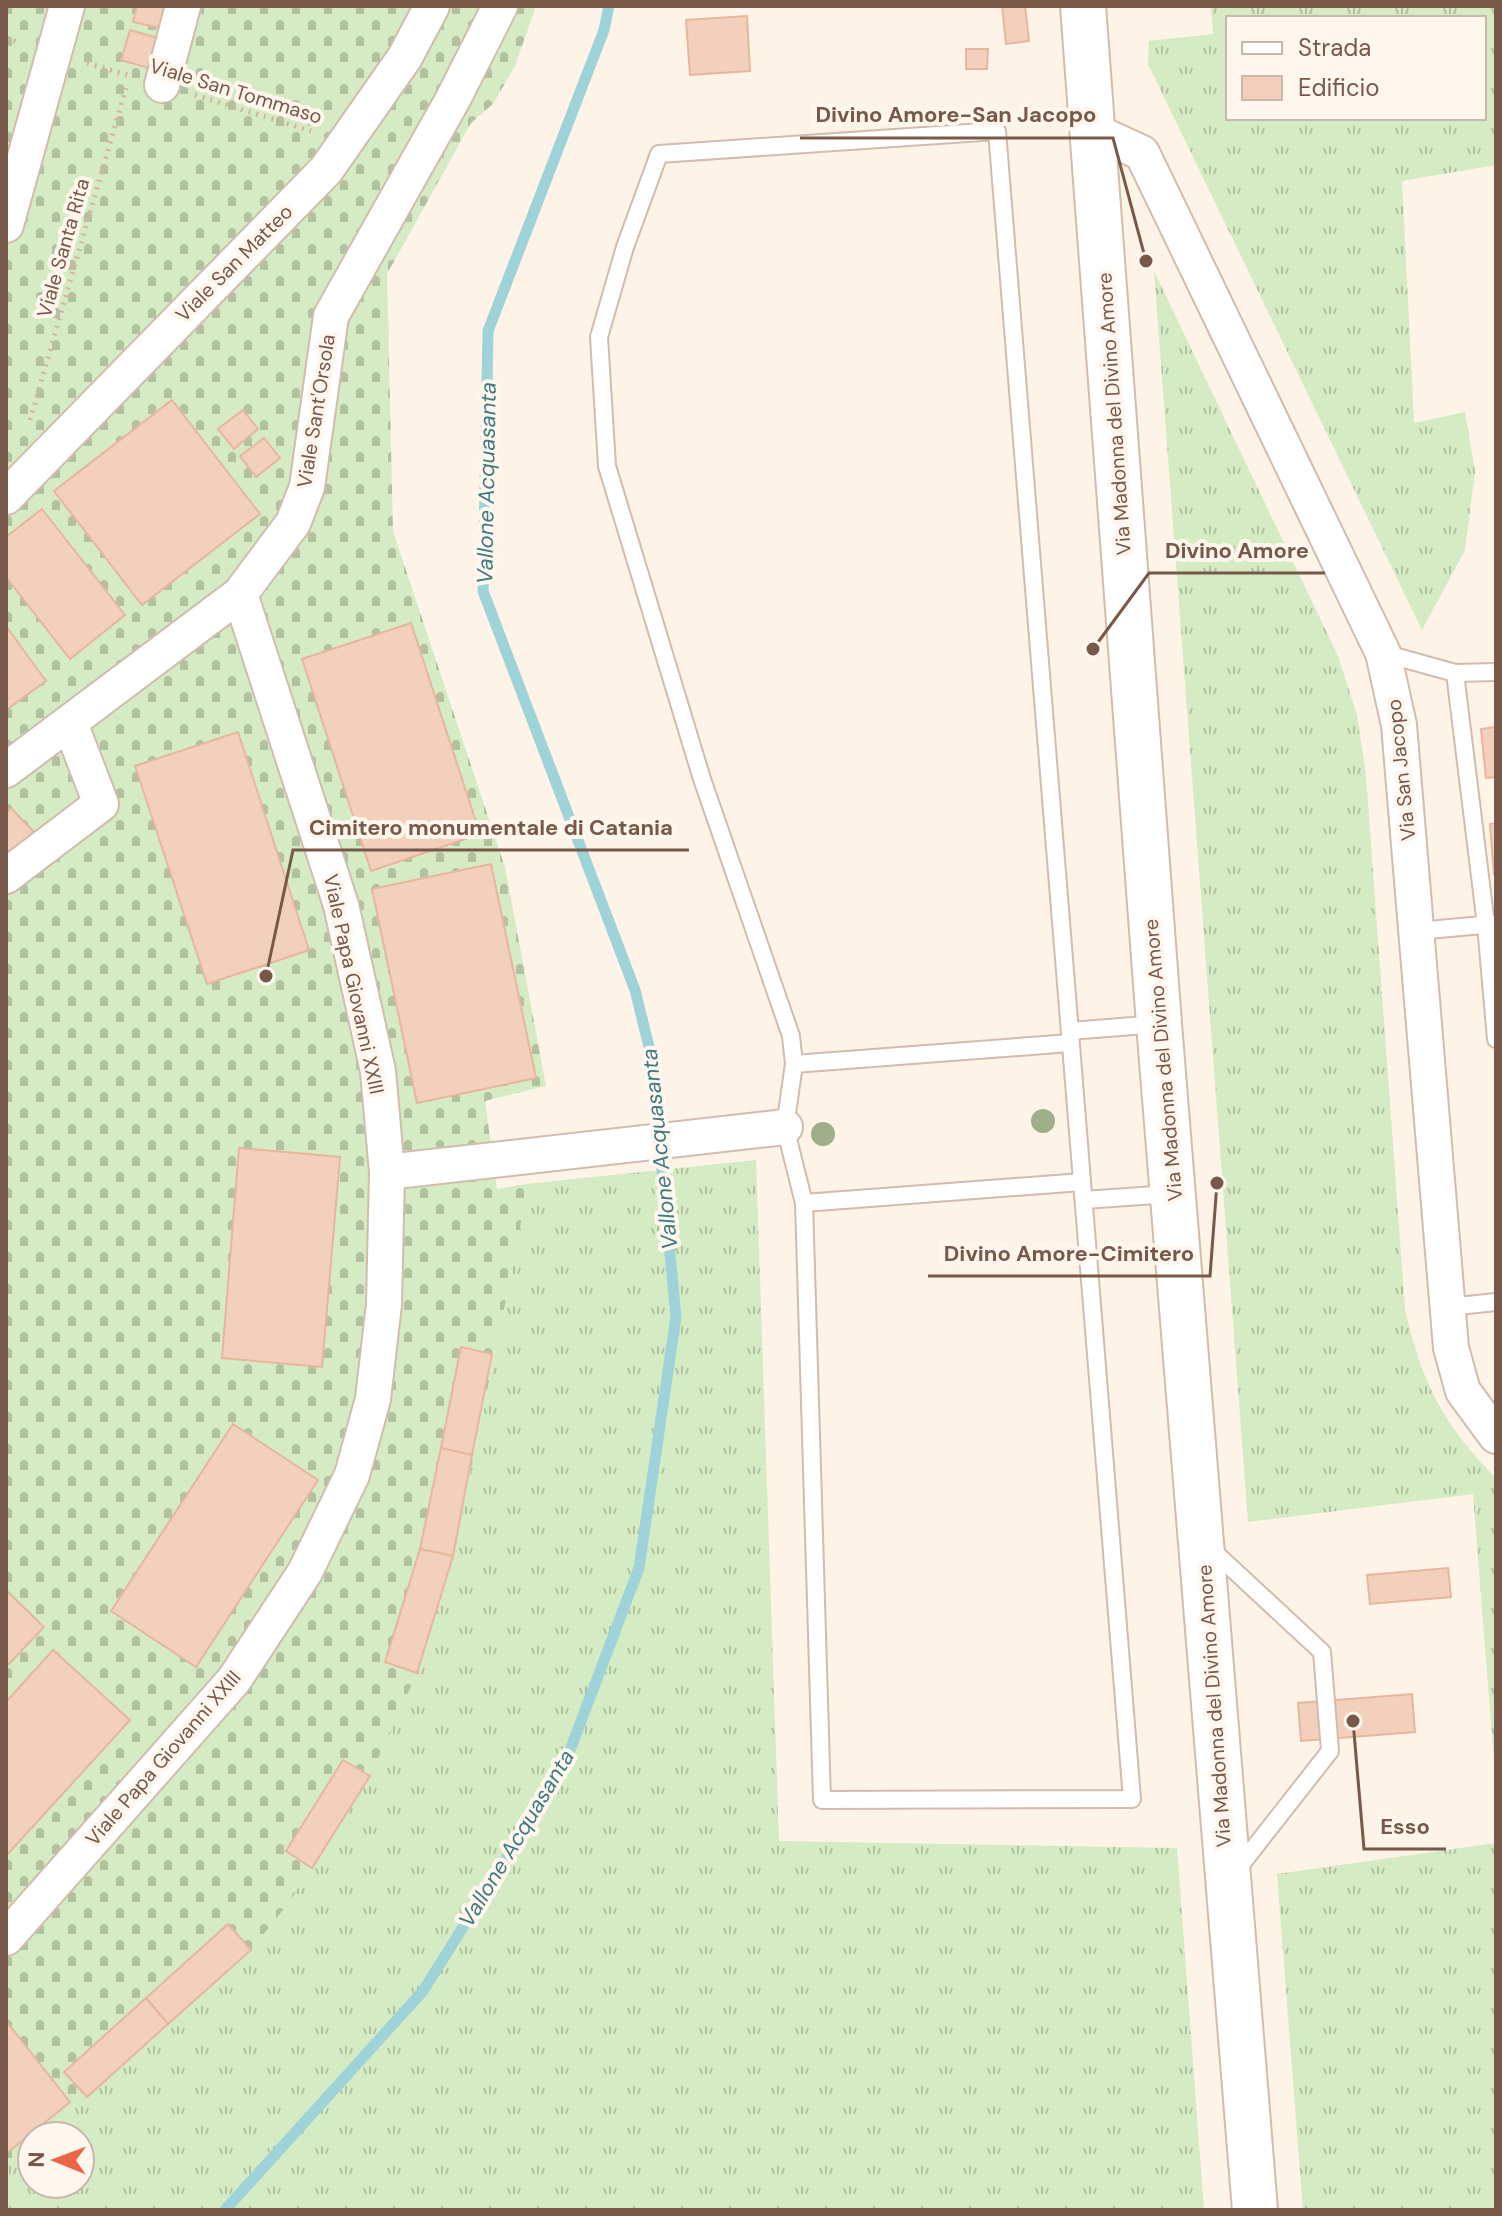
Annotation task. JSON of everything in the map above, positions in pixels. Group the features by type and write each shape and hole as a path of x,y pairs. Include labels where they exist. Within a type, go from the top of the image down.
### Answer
{"main road":[{"name":"Via Madonna del Divino Amore","path":"1083,6 1159,1024 1255,2210"}],"street":[{"path":"6,225 67,6"},
{"path":"146,80 183,6"},
{"name":"Viale San Matteo","path":"6,497 326,170 405,57 432,6"},
{"name":"Viale Sant'Orsola","path":"6,770 240,594 293,523 307,487 331,316 453,99 500,6"},
{"name":"Via San Jacopo","path":"1092,130 1142,153 1383,653 1399,725 1451,1348 1463,1391 1496,1436"},
{"name":"Viale Papa Giovanni XXIII","path":"6,1938 234,1680 305,1572 352,1475 373,1399 384,1304 387,1172 378,1071 341,905 240,594"},
{"path":"6,876 101,804 70,723"},
{"path":"387,1172 785,1127"}],"lane":[{"path":"997,131 1070,1037 1132,1799 822,1800 804,1203 785,1127 794,1064 791,1036 702,779 607,466 599,337 625,247 659,154 997,131"},
{"path":"1383,653 1455,673 1496,672"},
{"path":"1455,673 1491,924 1496,1039"},
{"path":"1417,931 1491,924"},
{"path":"794,1064 1070,1037 1159,1024"},
{"path":"804,1203 1082,1182"},
{"path":"1084,1200 1174,1193"},
{"path":"1448,1307 1496,1302"},
{"path":"1202,1541 1322,1652 1330,1751 1227,1881"}],"path":[{"name":"Viale San Tommaso","path":"116,71 347,141"},
{"name":"Viale Santa Rita","path":"27,429 146,80"}],"green space":[{"path":"6,6 536,6 515,66 493,104 471,123 387,274 393,531 505,867 546,1086 485,1101 497,1189 526,1184 519,1236 453,1556 417,1673 370,1776 290,1901 251,1950 58,2120 16,2120 16,2156 6,2164"},
{"path":"1211,6 1496,6 1496,165 1402,181 1414,423 1465,412 1475,472 1465,550 1422,630 1148,64 1149,41 1213,34"},
{"path":"1154,271 1338,656 1357,715 1366,776 1405,1309 1419,1358 1437,1401 1462,1439 1496,1478 1496,1787 1473,1494 1248,1522"},
{"path":"756,1160 779,1841 1177,1848 1204,2210 6,2210 6,2164 16,2156 16,2200 96,2200 96,2120 58,2120 251,1950 453,1556 519,1236 526,1184"},
{"path":"1496,1843 1496,2210 1303,2210 1277,1874"}],"building":[{"path":"137,6 170,6 165,29 133,22"},
{"path":"1002,6 1025,6 1029,41 1006,44"},
{"path":"747,16 750,71 690,75 686,20"},
{"path":"130,30 161,39 152,69 121,60"},
{"path":"966,49 988,49 987,69 966,69"},
{"path":"172,400 260,514 142,605 54,491"},
{"path":"243,410 258,429 234,449 218,429"},
{"path":"264,438 280,458 256,477 240,456"},
{"path":"42,509 125,615 70,659 6,577 6,537"},
{"path":"411,623 480,834 371,871 302,659"},
{"path":"6,626 46,681 6,710"},
{"path":"1496,727 1496,777 1486,778 1481,729"},
{"path":"238,732 309,950 207,984 135,766"},
{"path":"11,808 34,832 9,855 6,852 6,813"},
{"path":"1496,823 1496,875 1494,875 1490,824"},
{"path":"491,864 536,1078 417,1103 372,889"},
{"path":"239,1148 340,1157 322,1367 222,1358"},
{"path":"461,1347 492,1354 472,1455 441,1448"},
{"path":"233,1424 318,1480 196,1667 111,1611"},
{"path":"441,1448 472,1455 453,1556 420,1549"},
{"path":"420,1549 453,1556 417,1673 385,1662"},
{"path":"1448,1568 1451,1597 1370,1604 1367,1575"},
{"path":"6,1590 44,1627 6,1667"},
{"path":"53,1650 130,1720 6,1856 6,1702"},
{"path":"1412,1694 1415,1732 1301,1741 1298,1703"},
{"path":"343,1760 370,1776 312,1868 286,1851"},
{"path":"228,1924 251,1950 168,2024 146,1998"},
{"path":"146,1998 168,2024 87,2097 64,2072"},
{"path":"6,2021 70,2102 48,2120 16,2120 16,2146 6,2154"}],"waterway":[{"name":"Vallone Acquasanta","path":"225,2210 423,1991 564,1766 639,1568 676,1317 651,1055 635,990 483,591 488,331 604,30 609,6"}],"place":[{"name":"Divino Amore-San Jacopo","path":"1146,261"},
{"name":"Divino Amore","path":"1093,649"},
{"name":"Cimitero monumentale di Catania","path":"266,976"},
{"name":"Divino Amore-Cimitero","path":"1217,1183"},
{"name":"Esso","path":"1353,1721"}]}
